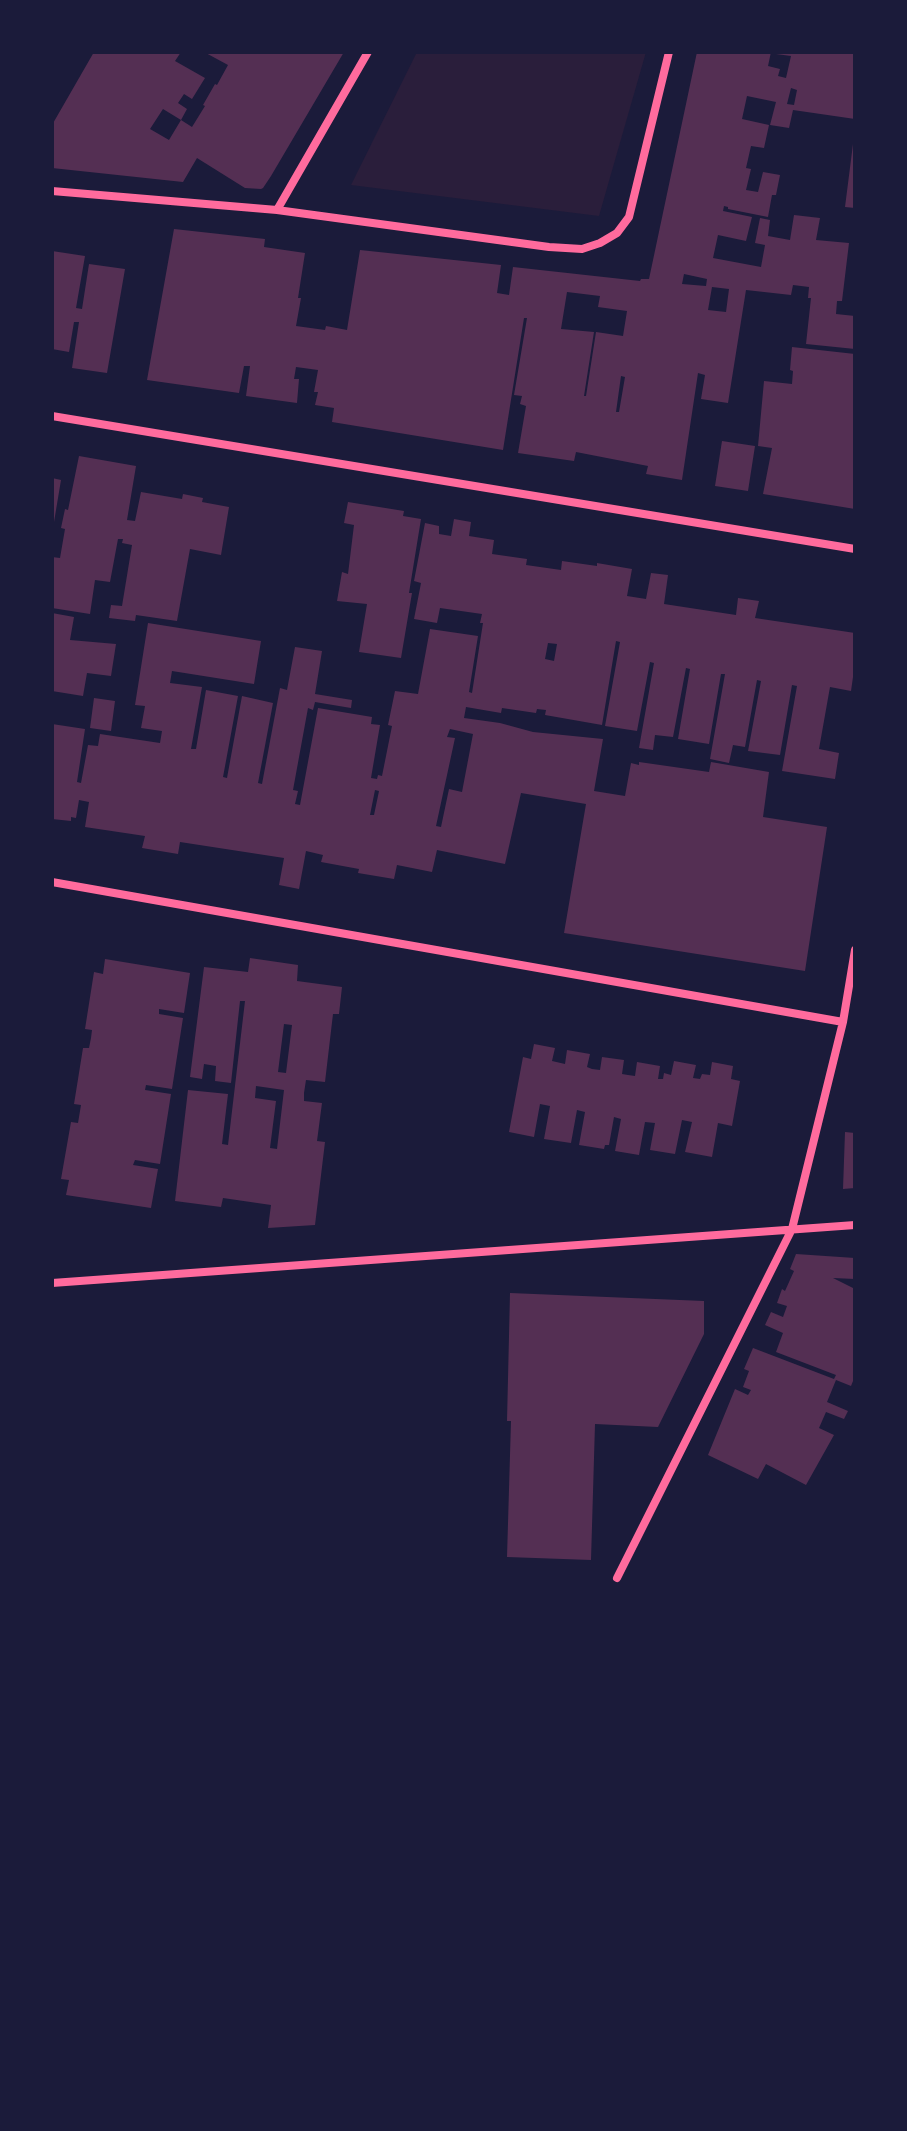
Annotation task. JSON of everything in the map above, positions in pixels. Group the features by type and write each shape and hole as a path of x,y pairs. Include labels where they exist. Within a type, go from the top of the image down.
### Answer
{"street":[{"path":"277,210 368,52"},
{"path":"52,191 277,210 582,249 617,233 629,217 669,52"},
{"path":"52,416 855,549"},
{"path":"52,882 843,1022"},
{"path":"617,1578 792,1229 843,1022 855,950"},
{"path":"52,1283 855,1225"}],"shaded area":[{"path":"417,52 646,52 599,216 351,185"}],"building":[{"path":"94,52 181,52 175,61 205,78 192,99 184,94 178,103 187,109 181,120 192,127 228,65 204,52 344,52 261,189 245,188 197,158 183,182 52,168 52,125","holes":["163,109 181,120 169,140 150,129"]},
{"path":"697,52 771,52 768,66 780,69 778,76 786,78 791,56 776,52 855,52 855,119 793,110 789,128 770,125 776,102 747,96 742,119 769,125 764,148 751,146 746,168 751,169 746,190 758,192 763,172 780,175 776,195 772,195 768,217 724,206 723,211 752,217 746,241 718,235 713,258 761,267 765,245 755,243 760,218 770,220 768,236 790,240 794,215 820,218 816,240 849,243 842,301 837,301 836,314 855,316 855,349 806,344 811,298 808,298 809,287 793,285 791,295 746,290 728,403 701,399 705,375 698,373 682,480 646,474 648,466 576,452 574,461 518,453 526,406 520,404 522,396 514,395 527,318 524,318 503,450 332,422 334,408 315,405 318,370 296,367 294,379 299,379 297,403 246,396 250,366 244,366 239,393 147,380 174,229 265,239 264,247 305,253 296,326 325,330 326,326 347,330 360,250 501,265 497,293 509,295 513,267 640,281 649,279","holes":["791,88 797,90 794,105 787,104","684,274 707,279 706,286 682,284","712,287 729,289 726,312 708,310","567,292 600,296 598,307 627,311 623,336 596,332 584,396 594,332 561,329","621,376 625,377 619,412 616,412"]},
{"path":"855,144 855,208 845,207"},
{"path":"52,251 85,256 76,308 82,309 89,264 125,269 107,373 72,368 79,322 74,322 69,352 52,349"},
{"path":"792,347 855,354 855,509 763,494 772,448 758,446 764,381 792,384"},
{"path":"722,441 755,446 748,491 715,486"},
{"path":"79,456 136,466 127,520 135,521 141,492 182,499 183,494 203,498 202,502 229,507 221,555 190,549 177,621 136,615 135,621 109,618 111,605 122,606 132,545 122,543 123,539 118,539 110,582 95,580 90,614 52,608 52,557 60,558 65,529 61,528 65,509 68,510"},
{"path":"52,478 61,480 54,522 52,522"},
{"path":"348,502 404,511 403,516 421,519 401,658 359,652 367,604 337,601 342,572 348,574 354,525 344,523"},
{"path":"454,519 471,522 469,536 494,540 492,554 527,559 526,565 561,570 562,561 632,569 627,596 646,599 651,573 668,575 664,604 736,615 738,598 759,601 755,618 855,633 851,691 830,687 819,749 839,753 835,779 782,771 797,686 792,685 780,755 748,751 761,681 757,680 745,747 733,745 729,763 710,759 725,674 721,674 709,744 678,739 690,669 686,668 673,737 655,735 653,750 639,748 654,663 650,662 637,731 605,726 620,642 616,641 602,725 545,715 546,710 537,709 536,713 502,708 501,713 466,707 464,718 533,732 603,739 594,791 625,796 631,763 639,765 639,762 709,772 711,762 769,772 763,817 827,827 805,971 564,933 586,804 521,793 505,864 437,850 432,872 397,865 394,879 321,862 323,855 306,851 299,889 279,885 284,858 180,842 178,854 142,848 145,836 85,827 89,802 79,800 76,818 71,817 71,821 52,819 52,724 85,729 77,782 81,783 88,745 98,746 100,734 160,743 162,731 141,728 145,706 135,705 148,623 261,641 254,684 172,671 170,683 202,687 191,749 196,749 206,690 238,696 223,777 227,778 242,696 273,703 258,783 262,784 280,688 287,690 295,647 322,651 315,694 352,700 351,708 315,702 313,710 308,708 293,790 298,791 295,804 300,805 318,708 372,717 371,724 380,725 371,778 382,776 395,691 418,694 430,629 478,636 469,692 472,693 482,614 440,608 437,623 414,619 421,583 414,581 425,523 439,526 439,534 451,536","holes":["548,643 557,644 554,661 545,659","450,729 473,734 462,792 449,789 441,827 436,826 455,738 447,737","375,790 379,791 374,815 370,815"]},
{"path":"52,613 74,617 70,640 116,644 111,676 87,673 83,696 52,691"},
{"path":"94,698 115,701 111,731 90,728"},
{"path":"250,958 298,965 297,981 342,987 339,1014 333,1014 325,1082 306,1080 304,1093 304,1101 322,1103 317,1141 325,1142 315,1225 268,1228 271,1205 223,1198 221,1207 175,1201 188,1090 228,1094 222,1144 228,1145 245,1001 240,1001 231,1083 215,1081 216,1066 204,1064 202,1079 190,1077 204,967 248,972","holes":["284,1024 292,1025 286,1073 278,1072","256,1086 284,1090 277,1149 270,1148 276,1101 255,1098"]},
{"path":"105,959 190,973 184,1013 159,1009 159,1014 183,1018 172,1089 146,1085 145,1090 171,1094 160,1164 135,1160 133,1165 158,1169 151,1208 66,1195 69,1180 61,1179 71,1122 78,1123 81,1105 74,1104 83,1048 89,1048 91,1038 92,1030 85,1029 94,972 103,974"},
{"path":"534,1044 555,1048 552,1061 565,1064 567,1050 590,1054 587,1067 592,1069 600,1070 602,1057 624,1060 622,1074 628,1075 635,1076 637,1062 660,1066 658,1079 663,1079 664,1073 671,1075 674,1061 696,1065 693,1078 700,1079 702,1074 710,1075 712,1062 733,1066 731,1079 740,1081 732,1126 718,1123 712,1157 685,1152 692,1122 682,1120 675,1154 650,1150 655,1123 645,1122 639,1155 615,1151 621,1119 614,1117 609,1145 605,1145 604,1149 579,1145 585,1112 577,1110 571,1143 544,1139 550,1106 540,1104 534,1137 509,1132 523,1057 531,1059"},
{"path":"845,1132 855,1133 855,1188 843,1189"},
{"path":"796,1254 855,1258 855,1279 833,1278 855,1289 855,1376 851,1386 836,1380 827,1402 848,1411 844,1419 826,1412 819,1428 834,1435 806,1485 766,1464 758,1479 708,1455 735,1389 748,1395 751,1390 743,1387 749,1371 744,1369 753,1348 834,1379 836,1375 776,1352 783,1333 765,1325 771,1312 783,1317 787,1306 777,1303 794,1271 790,1269"},
{"path":"510,1293 704,1301 704,1334 658,1427 595,1424 591,1560 507,1557 511,1421 507,1421"}]}
